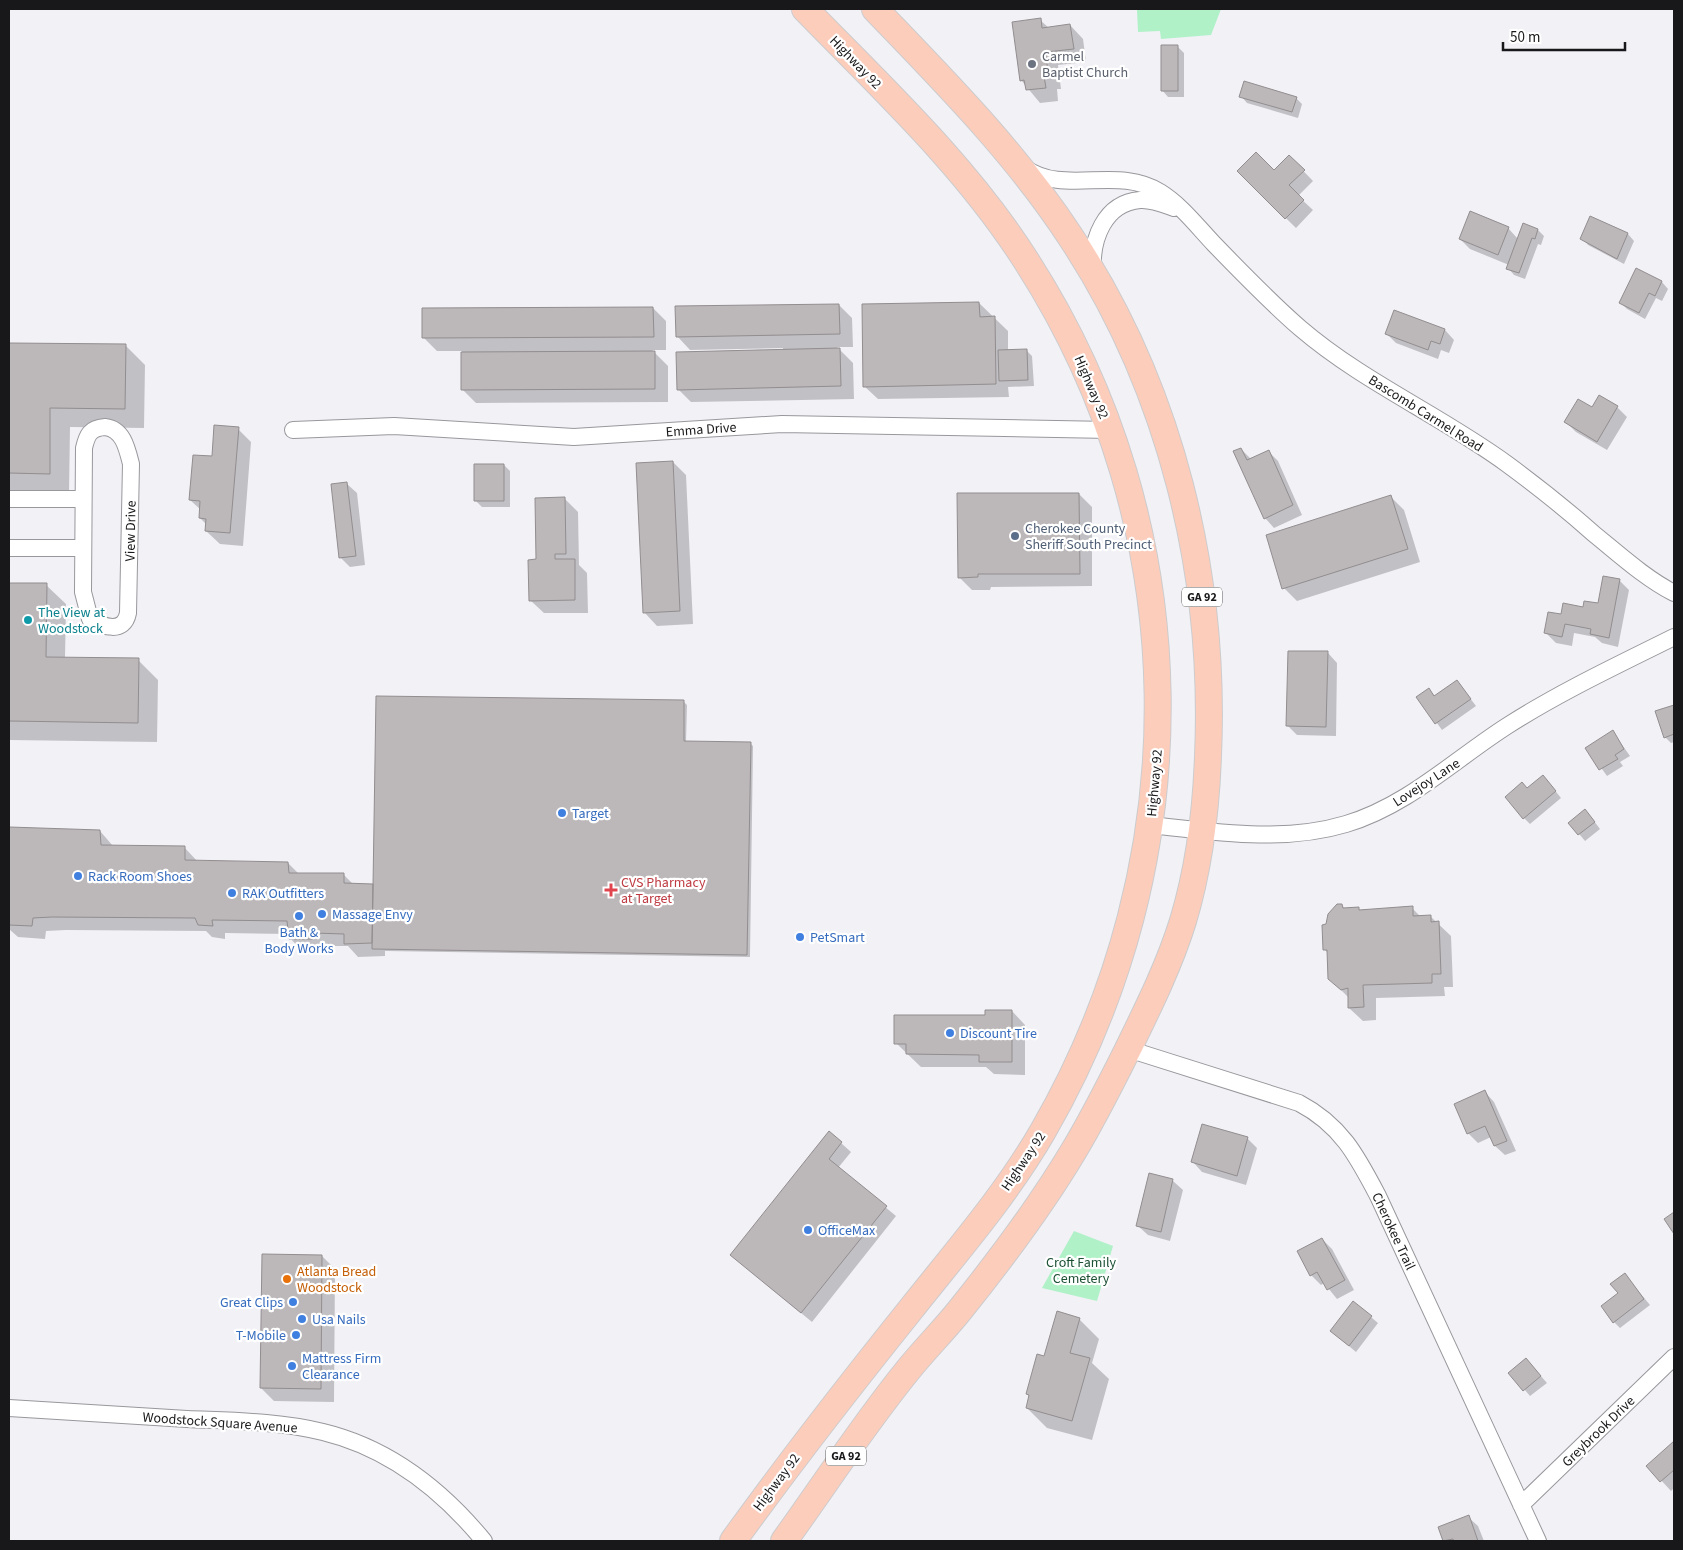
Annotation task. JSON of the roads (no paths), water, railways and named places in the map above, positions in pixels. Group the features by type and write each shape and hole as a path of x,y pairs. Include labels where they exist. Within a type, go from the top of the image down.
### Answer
{"main road":[{"name":"Highway 92","path":"733,1541 879,1349 982,1222 1041,1134 1072,1077 1109,991 1135,906 1150,825 1158,727 1155,631 1140,530 1127,481 1110,430 1066,329 1028,263 1005,229 937,146 805,9"},
{"name":"GA 92","path":"784,1541 907,1371 958,1312 1044,1196 1090,1122 1152,998 1183,921 1194,876 1207,778 1210,677 1199,576 1184,504 1163,426 1130,343 1093,273 1047,202 1018,163 984,124 875,9"}],"street":[{"name":"Bascomb Carmel Road","path":"1018,163 1034,175 1049,179 1125,180 1145,184 1178,205 1272,302 1333,354 1504,462 1553,499 1642,574 1674,593"},
{"name":"Bascomb Carmel Road","path":"1093,273 1092,254 1095,239 1103,222 1120,207 1140,200 1157,202 1175,208 1189,218"},
{"name":"Emma Drive","path":"293,430 394,426 574,437 782,424 1110,430"},
{"name":"View Drive","path":"95,428 112,428 120,434 127,446 132,464 128,613 126,622 121,626 101,626 90,619 83,592 83,548 84,448 86,438 95,428"},
{"path":"9,499 83,498"},
{"path":"9,548 83,548"},
{"name":"Lovejoy Lane","path":"1150,825 1201,831 1268,834 1313,832 1346,824 1376,813 1426,784 1498,732 1534,710 1674,637"},
{"name":"Cherokee Trail","path":"1128,1049 1300,1103 1318,1113 1335,1127 1351,1147 1378,1196 1538,1541"},
{"name":"Greybrook Drive","path":"1521,1505 1674,1357"},
{"name":"Woodstock Square Avenue","path":"9,1408 263,1423 323,1432 363,1445 425,1481 451,1504 484,1541"}],"place":[{"name":"Carmel Baptist Church","path":"1032,64"},
{"name":"Cherokee County Sheriff South Precinct","path":"1015,536"},
{"name":"The View at Woodstock","path":"28,620"},
{"name":"Target","path":"562,813"},
{"name":"Rack Room Shoes","path":"78,876"},
{"name":"CVS Pharmacy at Target","path":"611,890"},
{"name":"RAK Outfitters","path":"232,893"},
{"name":"Massage Envy","path":"322,914"},
{"name":"Bath & Body Works","path":"299,916"},
{"name":"PetSmart","path":"800,937"},
{"name":"Discount Tire","path":"950,1033"},
{"name":"OfficeMax","path":"808,1230"},
{"name":"Atlanta Bread Woodstock","path":"287,1279"},
{"name":"Great Clips","path":"293,1302"},
{"name":"Usa Nails","path":"302,1319"},
{"name":"T-Mobile","path":"296,1335"},
{"name":"Mattress Firm Clearance","path":"292,1366"}],"park label":[{"name":"Croft Family Cemetery","path":"1081,1270"}]}
